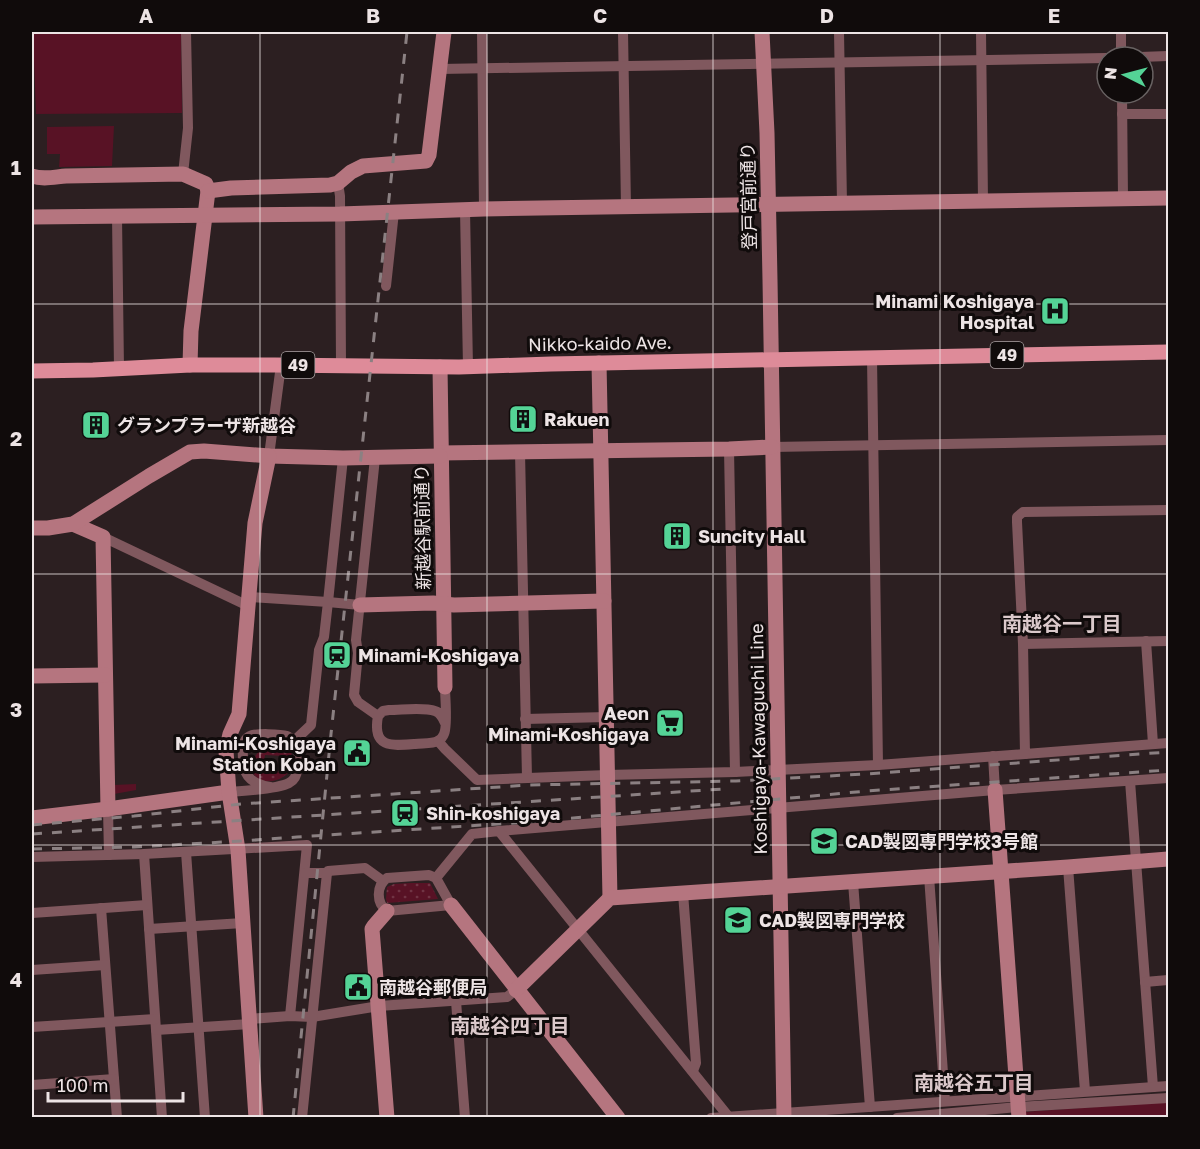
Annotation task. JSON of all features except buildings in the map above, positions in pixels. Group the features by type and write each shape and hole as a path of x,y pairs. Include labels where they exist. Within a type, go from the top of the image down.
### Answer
{"main road":[{"name":"Nikko-kaido Ave.","path":"32,371 190,365 468,367 1168,352"}],"street":[{"path":"183,174 188,128 186,32"},
{"path":"208,191 231,188 330,185 338,183 363,165 426,161 429,155 444,32"},
{"path":"482,32 484,209"},
{"path":"623,32 626,207"},
{"name":"登戸宮前通り","path":"762,32 772,360"},
{"path":"839,32 842,203"},
{"path":"981,32 983,201"},
{"path":"440,69 1095,58"},
{"path":"1122,105 1124,199"},
{"path":"1122,114 1168,114"},
{"path":"32,176 50,178 183,174 206,184 208,191 191,331 190,365"},
{"path":"338,183 341,366"},
{"path":"32,217 340,214 484,209 1168,198"},
{"path":"465,210 468,367"},
{"path":"386,286 394,212"},
{"path":"117,216 119,369"},
{"path":"872,358 878,765"},
{"name":"Koshigaya-Kawaguchi Line","path":"772,360 784,1115"},
{"path":"599,363 610,898"},
{"path":"256,1118 238,850 226,746 239,714 255,523 269,456 281,365"},
{"name":"新越谷駅前通り","path":"440,367 445,687"},
{"path":"32,528 73,524 190,452 375,458 520,452 1168,440"},
{"path":"729,449 735,772"},
{"path":"520,452 527,778"},
{"path":"294,741 311,725 319,650 324,637 328,603 342,458"},
{"path":"375,458 356,640 358,653 354,695 358,702 378,716"},
{"path":"1025,754 1017,517 1023,512 1168,510"},
{"path":"73,524 244,604 249,600 443,604 604,600"},
{"path":"103,537 109,855"},
{"path":"1146,641 1153,744"},
{"path":"1023,644 1168,641"},
{"path":"32,676 105,675"},
{"path":"428,710 440,701 445,687"},
{"path":"445,687 445,723 444,735 438,741 393,746 380,739 378,734 378,716 383,711 389,710 436,711 445,723"},
{"path":"239,714 252,735"},
{"path":"525,719 607,717"},
{"path":"32,818 108,809 270,787 290,783 297,772 299,752 294,741 281,734 252,735 247,738 243,748 245,773 256,783 270,787"},
{"path":"438,741 477,780 878,765 1168,743"},
{"path":"993,756 1018,1107"},
{"path":"230,792 242,780 245,773"},
{"path":"436,878 472,834 995,790 1168,778"},
{"path":"1131,781 1153,1087"},
{"path":"499,831 728,1116"},
{"path":"32,857 238,850 307,845 290,1016"},
{"path":"186,852 205,1118"},
{"path":"144,854 162,1118"},
{"path":"32,1028 110,1021 199,1027 290,1016 312,1017 379,1006 507,997 610,898 1168,859"},
{"path":"1068,867 1085,1092"},
{"path":"305,873 327,873 328,871 365,868 383,881"},
{"path":"302,1118 327,873"},
{"path":"387,911 380,904 379,890 380,885 387,878 429,875 436,878 451,905 618,1118"},
{"path":"929,876 945,1101"},
{"path":"854,882 870,1107"},
{"path":"683,893 696,1063 693,1071"},
{"path":"32,913 147,904"},
{"path":"387,1118 372,929 387,911 451,905"},
{"path":"101,908 117,1118"},
{"path":"149,929 243,923"},
{"path":"32,970 105,964"},
{"path":"1145,982 1168,980"},
{"path":"456,1001 465,1118"},
{"path":"32,1085 114,1079"},
{"path":"711,1118 784,1115 945,1101 1018,1107 1085,1092 1168,1086"},
{"path":"897,1118 1018,1107 1168,1098"}],"shaded area":[{"path":"33,32 181,32 182,113 36,114"},
{"path":"114,126 112,166 59,167 60,154 47,154 47,127"},
{"path":"286,744 292,755 289,764 285,764 285,756 265,755 264,761 260,762 260,770 287,771 288,773 272,781 256,777 250,766 254,757 262,750 276,750"},
{"path":"136,784 136,790 114,794 114,785"},
{"path":"430,883 438,899 387,903 387,887 394,884"},
{"path":"1168,1102 1168,1117 1024,1118 1023,1112"}],"railway":[{"path":"293,1118 331,734 407,32"},
{"path":"32,825 241,804 529,785 736,781 1168,752"},
{"path":"32,849 134,847 529,822 867,791 1168,770"},
{"path":"32,834 723,789"}],"place":[{"name":"Minami Koshigaya Hospital","path":"1055,311"},
{"name":"Rakuen","path":"523,419"},
{"name":"グランプラーザ新越谷","path":"96,425"},
{"name":"Suncity Hall","path":"677,536"},
{"name":"Minami-Koshigaya","path":"337,655"},
{"name":"Aeon Minami-Koshigaya","path":"670,723"},
{"name":"Minami-Koshigaya Station Koban","path":"357,753"},
{"name":"Shin-koshigaya","path":"405,813"},
{"name":"CAD製図専門学校3号館","path":"824,841"},
{"name":"CAD製図専門学校","path":"738,920"},
{"name":"南越谷郵便局","path":"358,987"}],"district":[{"name":"南越谷一丁目","path":"1062,623"},
{"name":"南越谷四丁目","path":"510,1025"},
{"name":"南越谷五丁目","path":"974,1082"}]}
